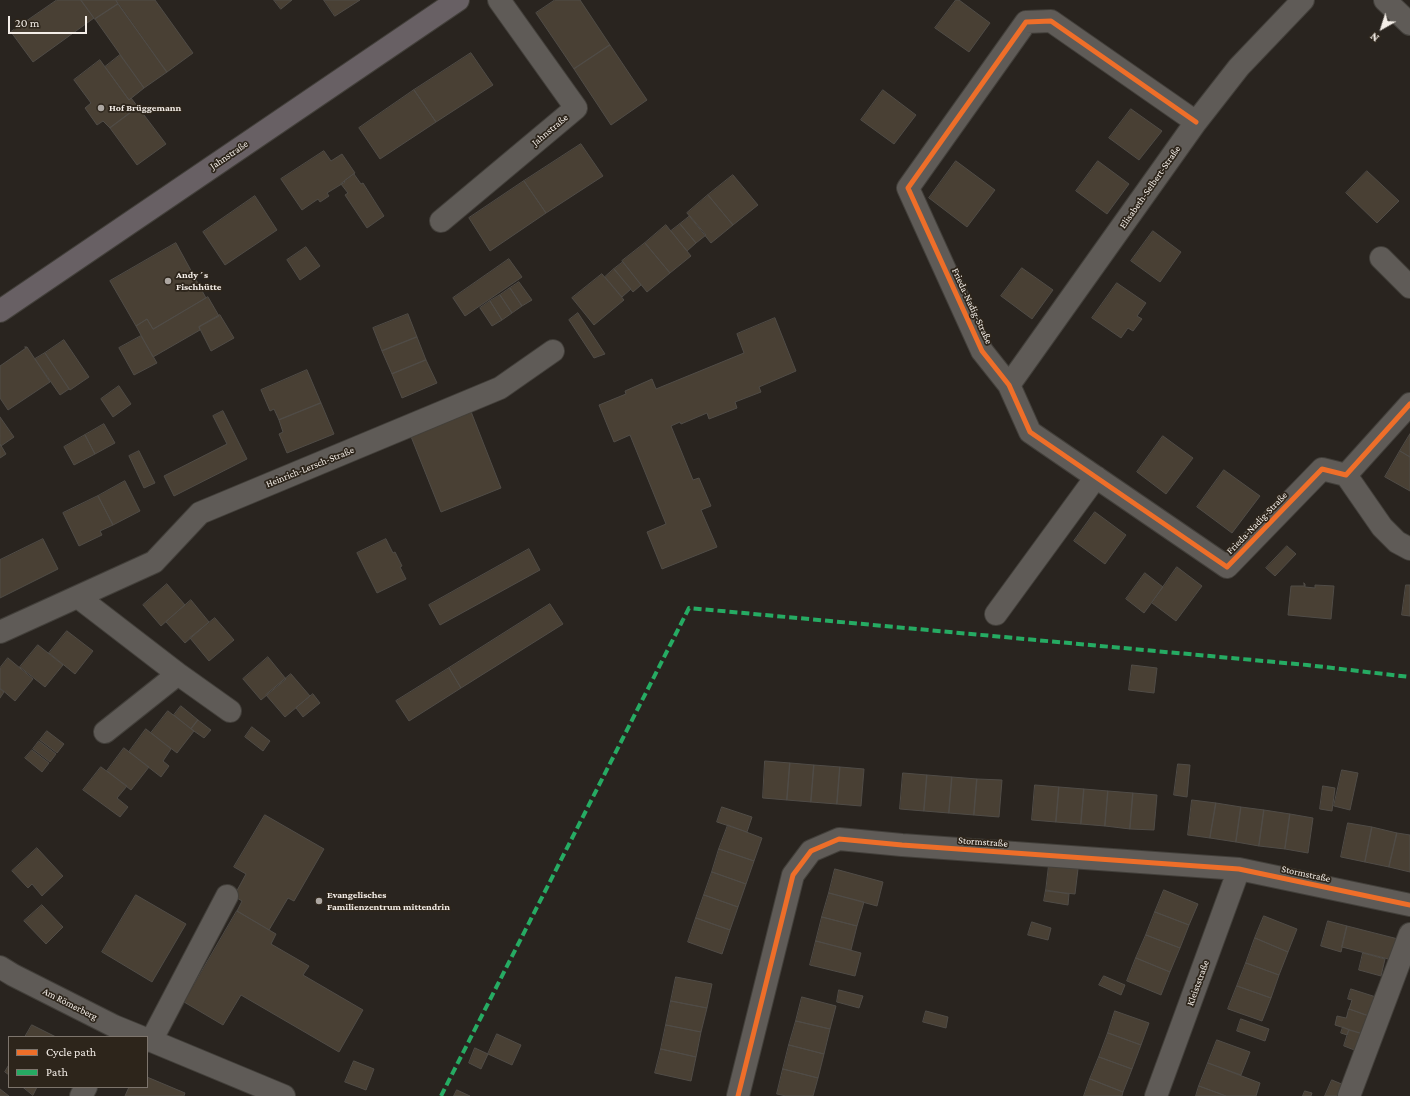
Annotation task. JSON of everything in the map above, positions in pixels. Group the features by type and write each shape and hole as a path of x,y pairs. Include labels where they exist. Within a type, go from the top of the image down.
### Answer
{"main road":[{"name":"Jahnstraße","path":"0,311 458,0"}],"street":[{"name":"Jahnstraße","path":"441,221 576,108 499,0"},
{"name":"Elisabeth-Selbert-Straße","path":"1009,385 1196,122 1239,67 1303,0"},
{"path":"1385,0 1410,24"},
{"name":"Frieda-Nadig-Straße","path":"1196,122 1051,21 1026,22 908,188 982,351 1009,385 1030,432 1227,567 1322,469 1346,475"},
{"path":"1381,258 1410,288"},
{"name":"Heinrich-Lersch-Straße","path":"0,632 154,562 200,513 500,388 553,351"},
{"path":"1410,404 1346,475 1382,526 1397,542 1410,549"},
{"path":"996,614 1096,477"},
{"path":"78,597 178,674 230,711"},
{"path":"104,732 178,674"},
{"name":"Stormstraße","path":"738,1096 793,875 811,851 839,839 902,845 1239,869 1410,905"},
{"name":"Kleiststraße","path":"1156,1096 1239,869"},
{"path":"148,1036 227,896"},
{"path":"1350,1096 1410,934"},
{"name":"Am Römerberg","path":"0,967 111,1031 133,1036"},
{"name":"Am Römerberg","path":"148,1040 284,1096"}],"building":[{"path":"57,0 81,0 94,18 33,62 11,32"},
{"path":"81,0 116,0 118,4 95,19"},
{"path":"116,0 155,0 193,53 167,72"},
{"path":"274,0 292,0 281,9"},
{"path":"324,0 360,0 335,16"},
{"path":"555,0 580,0 610,45 574,69 536,13"},
{"path":"956,0 959,0 990,23 969,52 935,28"},
{"path":"118,4 167,72 144,88 95,19"},
{"path":"610,45 647,100 611,125 574,69"},
{"path":"471,53 493,85 436,122 414,90"},
{"path":"120,55 144,88 129,100 105,67"},
{"path":"100,60 129,100 131,98 138,107 110,128 103,121 97,125 85,108 91,103 74,80"},
{"path":"414,90 436,122 380,159 359,128"},
{"path":"883,90 916,115 894,144 861,120"},
{"path":"138,107 166,144 137,165 110,128"},
{"path":"1131,109 1162,131 1139,160 1109,138"},
{"path":"581,144 603,176 546,213 524,181"},
{"path":"324,151 331,161 342,154 355,173 344,181 345,182 327,193 329,196 320,202 318,199 302,210 281,179"},
{"path":"956,161 995,190 967,227 929,198"},
{"path":"1098,161 1129,184 1107,214 1076,191"},
{"path":"1367,171 1399,201 1377,223 1346,193"},
{"path":"354,174 361,184 363,183 384,216 367,228 345,195 348,193 341,184"},
{"path":"733,175 758,205 733,225 708,195"},
{"path":"524,181 546,213 490,251 469,218"},
{"path":"708,195 733,225 711,243 687,213"},
{"path":"255,196 277,230 225,265 203,232"},
{"path":"690,216 706,235 696,243 680,224"},
{"path":"680,224 696,243 687,251 671,231"},
{"path":"666,225 691,256 670,273 645,243"},
{"path":"1153,231 1181,252 1160,282 1131,261"},
{"path":"176,243 206,298 153,329 147,319 136,326 110,281"},
{"path":"645,243 670,273 647,292 622,261"},
{"path":"306,247 320,266 300,280 287,260"},
{"path":"509,259 522,277 465,316 453,298"},
{"path":"623,262 641,285 633,292 614,269"},
{"path":"1022,268 1053,290 1032,319 1001,296"},
{"path":"614,269 631,289 622,297 605,277"},
{"path":"602,274 624,300 594,325 572,298"},
{"path":"519,282 532,300 522,306 510,288"},
{"path":"1117,283 1146,303 1137,316 1142,319 1133,331 1128,328 1121,338 1092,318"},
{"path":"510,288 522,306 512,313 500,295"},
{"path":"500,295 512,313 502,320 490,301"},
{"path":"208,297 219,316 199,327 200,330 153,357 136,326 147,319 153,329"},
{"path":"490,301 502,320 492,326 480,308"},
{"path":"578,313 605,354 594,358 569,320"},
{"path":"408,314 417,337 382,351 373,328"},
{"path":"220,315 234,338 211,351 199,327"},
{"path":"775,318 796,371 759,387 761,392 735,402 737,408 709,419 707,413 681,424 680,422 671,426 693,480 699,478 711,506 701,510 717,547 662,569 647,532 666,524 630,435 614,442 599,405 626,394 625,391 652,379 656,389 744,353 737,334"},
{"path":"141,336 157,363 134,375 119,348"},
{"path":"417,337 426,360 392,374 382,351"},
{"path":"64,340 89,377 70,390 45,353"},
{"path":"25,347 27,347 50,382 8,410 0,398 0,366 26,348"},
{"path":"45,353 69,389 60,395 35,359"},
{"path":"426,360 437,383 402,398 392,374"},
{"path":"307,370 321,403 279,420 274,409 270,411 261,390"},
{"path":"119,386 131,404 113,417 101,399"},
{"path":"321,403 334,434 287,453 279,434 283,432 279,420"},
{"path":"470,409 501,488 441,512 410,434"},
{"path":"223,411 247,459 174,496 164,476 227,444 213,416"},
{"path":"0,417 14,437 1,446 0,444"},
{"path":"104,424 115,443 95,454 85,435"},
{"path":"1410,434 1410,457 1400,451"},
{"path":"85,435 95,454 74,465 64,447"},
{"path":"1163,436 1193,458 1166,494 1137,472"},
{"path":"0,444 6,454 0,458"},
{"path":"139,451 155,483 144,488 129,456"},
{"path":"1400,451 1410,457 1410,491 1385,477"},
{"path":"1224,470 1260,496 1232,533 1197,507"},
{"path":"125,481 140,511 113,525 98,496"},
{"path":"98,496 113,525 100,531 102,535 79,546 63,513"},
{"path":"1095,512 1126,535 1105,564 1074,541"},
{"path":"43,539 58,569 0,598 0,560"},
{"path":"386,539 402,566 400,567 406,579 377,593 357,553"},
{"path":"1287,546 1296,554 1275,576 1266,568"},
{"path":"529,549 540,570 440,625 429,605"},
{"path":"1177,567 1202,586 1176,621 1152,603"},
{"path":"1145,573 1163,587 1144,613 1126,599"},
{"path":"1304,583 1305,587 1315,588 1315,585 1334,586 1331,619 1288,615 1291,586 1304,586"},
{"path":"167,584 185,605 161,626 143,605"},
{"path":"1406,585 1410,585 1410,616 1402,615"},
{"path":"191,600 209,622 185,643 166,622"},
{"path":"550,604 563,624 461,688 449,668"},
{"path":"215,618 234,640 209,661 190,638"},
{"path":"67,631 93,651 75,674 49,653"},
{"path":"38,645 63,665 45,687 20,667"},
{"path":"268,657 286,679 261,700 243,679"},
{"path":"8,658 33,679 15,701 0,688 0,668"},
{"path":"1132,665 1157,668 1154,693 1129,690"},
{"path":"449,668 461,688 409,721 396,701"},
{"path":"291,674 310,696 285,717 266,695"},
{"path":"0,689 4,692 0,698"},
{"path":"313,694 320,703 303,717 296,708"},
{"path":"181,706 198,720 191,729 174,715"},
{"path":"168,711 194,731 177,753 151,733"},
{"path":"198,720 211,730 204,738 191,729"},
{"path":"252,727 270,741 263,751 245,737"},
{"path":"146,729 171,749 163,761 169,766 161,777 129,752"},
{"path":"47,731 64,744 57,753 40,740"},
{"path":"39,741 56,754 50,762 33,749"},
{"path":"124,748 149,767 131,790 107,771"},
{"path":"32,750 49,763 42,772 25,758"},
{"path":"765,761 790,763 787,800 763,798"},
{"path":"790,763 814,765 811,802 787,800"},
{"path":"1178,764 1190,765 1187,797 1174,795"},
{"path":"814,765 840,767 837,804 811,802"},
{"path":"101,767 127,786 117,798 128,807 120,817 83,790"},
{"path":"840,767 864,769 861,806 837,804"},
{"path":"1342,770 1358,773 1350,810 1334,806"},
{"path":"903,773 927,775 924,811 900,809"},
{"path":"927,775 952,777 949,813 924,811"},
{"path":"952,777 977,779 974,815 949,813"},
{"path":"977,779 1002,780 999,817 974,815"},
{"path":"1035,785 1059,787 1056,822 1032,820"},
{"path":"1323,786 1335,788 1332,811 1320,809"},
{"path":"1059,787 1084,789 1081,824 1056,822"},
{"path":"1084,789 1108,791 1105,826 1081,824"},
{"path":"1108,791 1133,793 1130,829 1105,826"},
{"path":"1133,793 1157,795 1154,830 1130,829"},
{"path":"1192,800 1216,803 1210,838 1188,835"},
{"path":"1216,803 1241,807 1236,842 1210,838"},
{"path":"722,807 752,817 747,832 717,822"},
{"path":"1241,807 1264,810 1259,846 1236,842"},
{"path":"1264,810 1290,814 1285,849 1259,846"},
{"path":"1290,814 1313,818 1308,853 1285,849"},
{"path":"265,815 324,849 294,901 288,898 269,930 237,911 242,901 234,896 246,874 234,867"},
{"path":"1348,823 1372,827 1365,862 1341,857"},
{"path":"728,825 762,838 754,861 719,849"},
{"path":"1372,827 1397,833 1389,867 1365,862"},
{"path":"1397,833 1410,835 1410,872 1389,867"},
{"path":"37,848 63,876 42,896 32,884 28,888 12,871"},
{"path":"719,849 754,861 746,884 712,872"},
{"path":"1049,865 1078,869 1075,894 1046,891"},
{"path":"835,869 883,882 877,906 829,893"},
{"path":"712,872 746,884 738,907 704,895"},
{"path":"1046,890 1069,894 1068,905 1044,901"},
{"path":"1164,890 1198,904 1189,925 1155,912"},
{"path":"829,893 864,902 857,926 822,917"},
{"path":"136,895 186,924 152,982 102,952"},
{"path":"704,895 738,907 730,930 696,918"},
{"path":"42,905 63,927 46,944 24,921"},
{"path":"237,911 276,934 271,944 309,966 303,975 363,1010 339,1052 241,995 223,1025 184,1002"},
{"path":"1155,912 1189,925 1180,948 1146,935"},
{"path":"1264,916 1297,929 1288,952 1255,938"},
{"path":"822,917 857,926 851,950 816,941"},
{"path":"696,918 730,930 722,954 688,942"},
{"path":"1328,921 1347,926 1341,952 1321,946"},
{"path":"1032,922 1051,928 1048,940 1028,935"},
{"path":"1347,926 1402,940 1396,961 1342,947"},
{"path":"1146,935 1180,948 1170,972 1136,958"},
{"path":"1255,938 1288,952 1279,975 1246,963"},
{"path":"816,941 861,953 855,976 810,965"},
{"path":"1363,953 1385,959 1381,976 1359,970"},
{"path":"1136,958 1170,972 1161,995 1127,981"},
{"path":"1246,963 1279,975 1271,998 1237,986"},
{"path":"1104,976 1125,985 1121,995 1099,985"},
{"path":"676,977 712,984 707,1008 671,1001"},
{"path":"1237,986 1271,998 1262,1021 1228,1009"},
{"path":"1351,989 1376,997 1369,1016 1349,1009 1352,1000 1348,999"},
{"path":"839,990 863,996 859,1008 837,1002"},
{"path":"802,997 836,1006 830,1029 796,1021"},
{"path":"671,1001 707,1008 701,1032 666,1025"},
{"path":"1349,1009 1369,1016 1363,1034 1335,1025 1337,1016 1346,1018"},
{"path":"926,1011 948,1017 946,1028 923,1022"},
{"path":"1115,1011 1149,1023 1141,1045 1108,1033"},
{"path":"1241,1019 1269,1029 1265,1041 1237,1031"},
{"path":"796,1021 830,1029 824,1054 789,1045"},
{"path":"32,1025 54,1036 26,1036"},
{"path":"666,1025 701,1032 696,1057 661,1049"},
{"path":"1343,1027 1349,1030 1347,1035 1341,1033"},
{"path":"1349,1030 1363,1034 1357,1051 1344,1046"},
{"path":"1108,1033 1141,1045 1132,1069 1099,1057"},
{"path":"497,1034 521,1045 512,1065 488,1054"},
{"path":"1217,1040 1250,1052 1241,1075 1208,1063"},
{"path":"789,1045 824,1054 818,1078 783,1069"},
{"path":"475,1048 488,1054 481,1069 469,1063"},
{"path":"661,1049 696,1057 691,1081 655,1073"},
{"path":"1099,1057 1132,1069 1123,1092 1090,1079"},
{"path":"354,1061 374,1069 366,1090 345,1082"},
{"path":"1208,1063 1260,1083 1256,1096 1226,1096 1199,1086"},
{"path":"8,1067 8,1074 5,1072"},
{"path":"783,1069 818,1078 813,1096 786,1096 777,1094"},
{"path":"148,1077 185,1093 184,1096 125,1096 129,1088 148,1088"},
{"path":"1090,1079 1123,1092 1122,1096 1084,1096"},
{"path":"1332,1080 1344,1085 1340,1096 1325,1096"},
{"path":"1199,1086 1226,1096 1196,1096"},
{"path":"24,1088 36,1088 33,1095"},
{"path":"0,1089 9,1096 0,1096"},
{"path":"457,1090 470,1096 454,1096"},
{"path":"1305,1091 1312,1093 1311,1096 1303,1096"}],"marked path":[{"path":"441,1096 689,608 1307,665 1410,677"}],"cycle path":[{"path":"1196,122 1051,21 1026,22 908,188 982,351 1009,385 1030,432 1227,567 1322,469 1346,475 1410,404"},
{"path":"738,1096 793,875 811,851 839,839 902,845 1239,869 1410,905"}],"place":[{"name":"Hof Brüggemann","path":"101,108"},
{"name":"Andy´s Fischhütte","path":"168,281"},
{"name":"Evangelisches Familienzentrum mittendrin","path":"319,901"}]}
